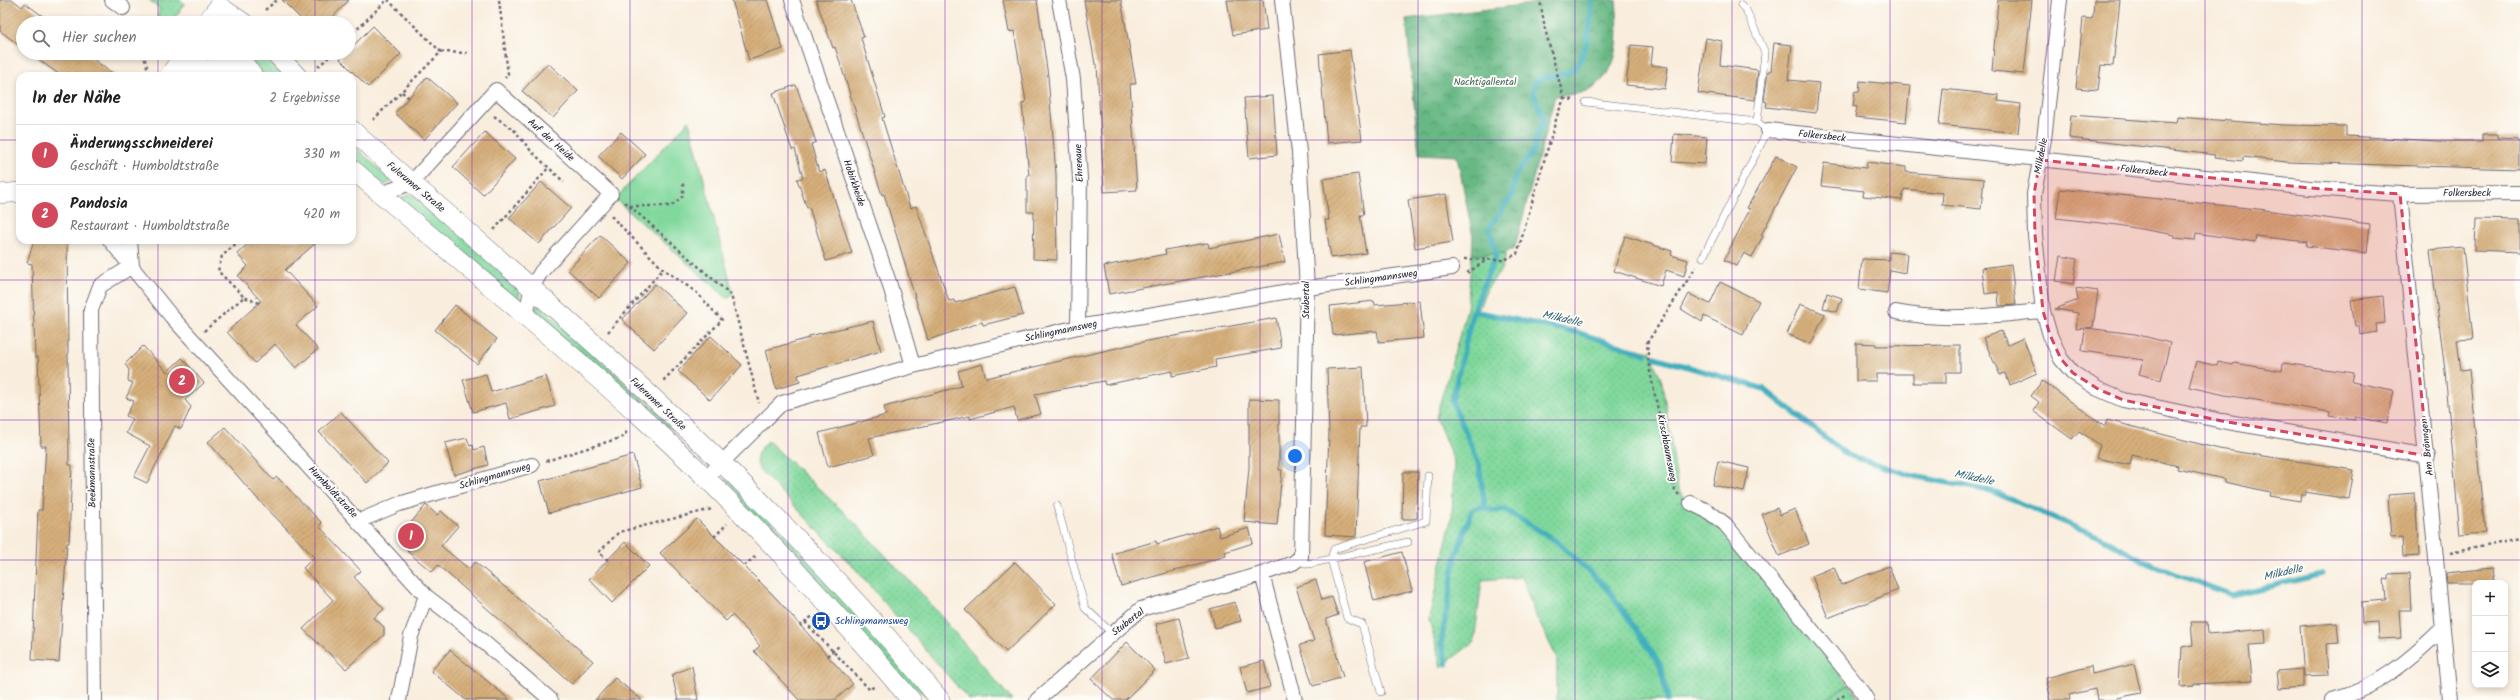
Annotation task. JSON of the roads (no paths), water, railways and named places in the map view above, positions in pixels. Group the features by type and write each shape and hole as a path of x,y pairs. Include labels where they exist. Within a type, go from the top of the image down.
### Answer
{"main road":[{"path":"212,16 220,7"},
{"path":"216,16 220,7"},
{"path":"220,7 234,16"},
{"path":"171,72 179,60"},
{"path":"189,72 196,60"},
{"path":"282,60 293,72"},
{"path":"207,72 214,67 244,64"},
{"name":"Fulerumer Straße","path":"356,134 531,289 721,462 824,566 905,656 940,700"},
{"name":"Fulerumer Straße","path":"356,173 638,414 706,478 840,619 911,700"},
{"path":"0,194 16,192"}],"street":[{"path":"112,0 123,8"},
{"name":"Hobirkheide","path":"792,0 889,282 913,366"},
{"name":"Ehrenaue","path":"1059,0 1073,79 1080,178 1078,327"},
{"name":"Stubertal","path":"1037,700 1141,609 1293,564 1301,557 1303,545 1307,288 1299,152 1282,0"},
{"name":"Milkdelle","path":"2060,0 2040,160 2034,194 2035,235 2043,311 2050,335 2061,358 2073,373 2098,389 2122,400 2222,421 2428,456"},
{"name":"Auf der Heide","path":"411,183 496,90 611,194 541,272 531,289 526,317"},
{"name":"Folkersbeck","path":"1768,130 2310,188 2400,194 2520,193"},
{"path":"380,194 411,183"},
{"name":"Am Brönngen","path":"2400,194 2428,456 2442,629 2450,700"},
{"name":"Humboldtstraße","path":"113,244 132,266 144,284 193,341 426,596 464,625 551,700"},
{"name":"Humboldtstraße","path":"130,244 132,266"},
{"name":"Beekmannstraße","path":"95,700 91,310 100,286 132,266"},
{"name":"Schlingmannsweg","path":"706,478 763,419 782,403 913,366 1078,327 1307,288 1452,268"},
{"path":"1896,312 1916,316 1963,318 2043,311"},
{"name":"Schlingmannsweg","path":"359,521 400,504 532,465"},
{"path":"1691,503 1709,512 1725,524 1858,686 1867,700"},
{"path":"1262,574 1295,700"},
{"path":"399,700 410,636 426,596"},
{"path":"2332,700 2354,697 2404,663 2442,629"}],"lane":[{"path":"1741,6 1746,10 1765,52 1756,122"},
{"name":"Folkersbeck","path":"1586,102 1756,122 1768,130"},
{"path":"1702,258 1768,130"},
{"path":"1381,692 1362,624 1347,618 1331,559 1334,549 1426,521 1428,476"},
{"path":"1057,506 1085,608 1113,634"},
{"path":"1297,560 1308,564 1408,542"}],"waterway":[{"path":"1447,664 1441,644 1455,559 1472,510 1481,507 1485,508 1479,464 1452,401 1473,311 1496,255 1490,229 1513,194 1515,176 1534,150 1537,134 1543,124 1544,119 1534,94 1534,84 1541,78 1568,73 1574,69 1584,51 1587,40 1591,17 1591,0"},
{"name":"Milkdelle","path":"1473,311 1576,332 1646,354"},
{"name":"Milkdelle","path":"1654,357 1764,389 1847,455 1913,476 1991,491 2102,538 2154,566 2232,595 2323,574"},
{"path":"1485,508 1494,511 1504,509 1556,541 1607,588 1660,664 1668,700"}],"place":[{"name":"Pandosia","path":"182,381"},
{"name":"Änderungsschneiderei","path":"411,536"},
{"name":"Schlingmannsweg","path":"821,621"}],"park label":[{"name":"Nachtigallental","path":"1485,82"}]}
